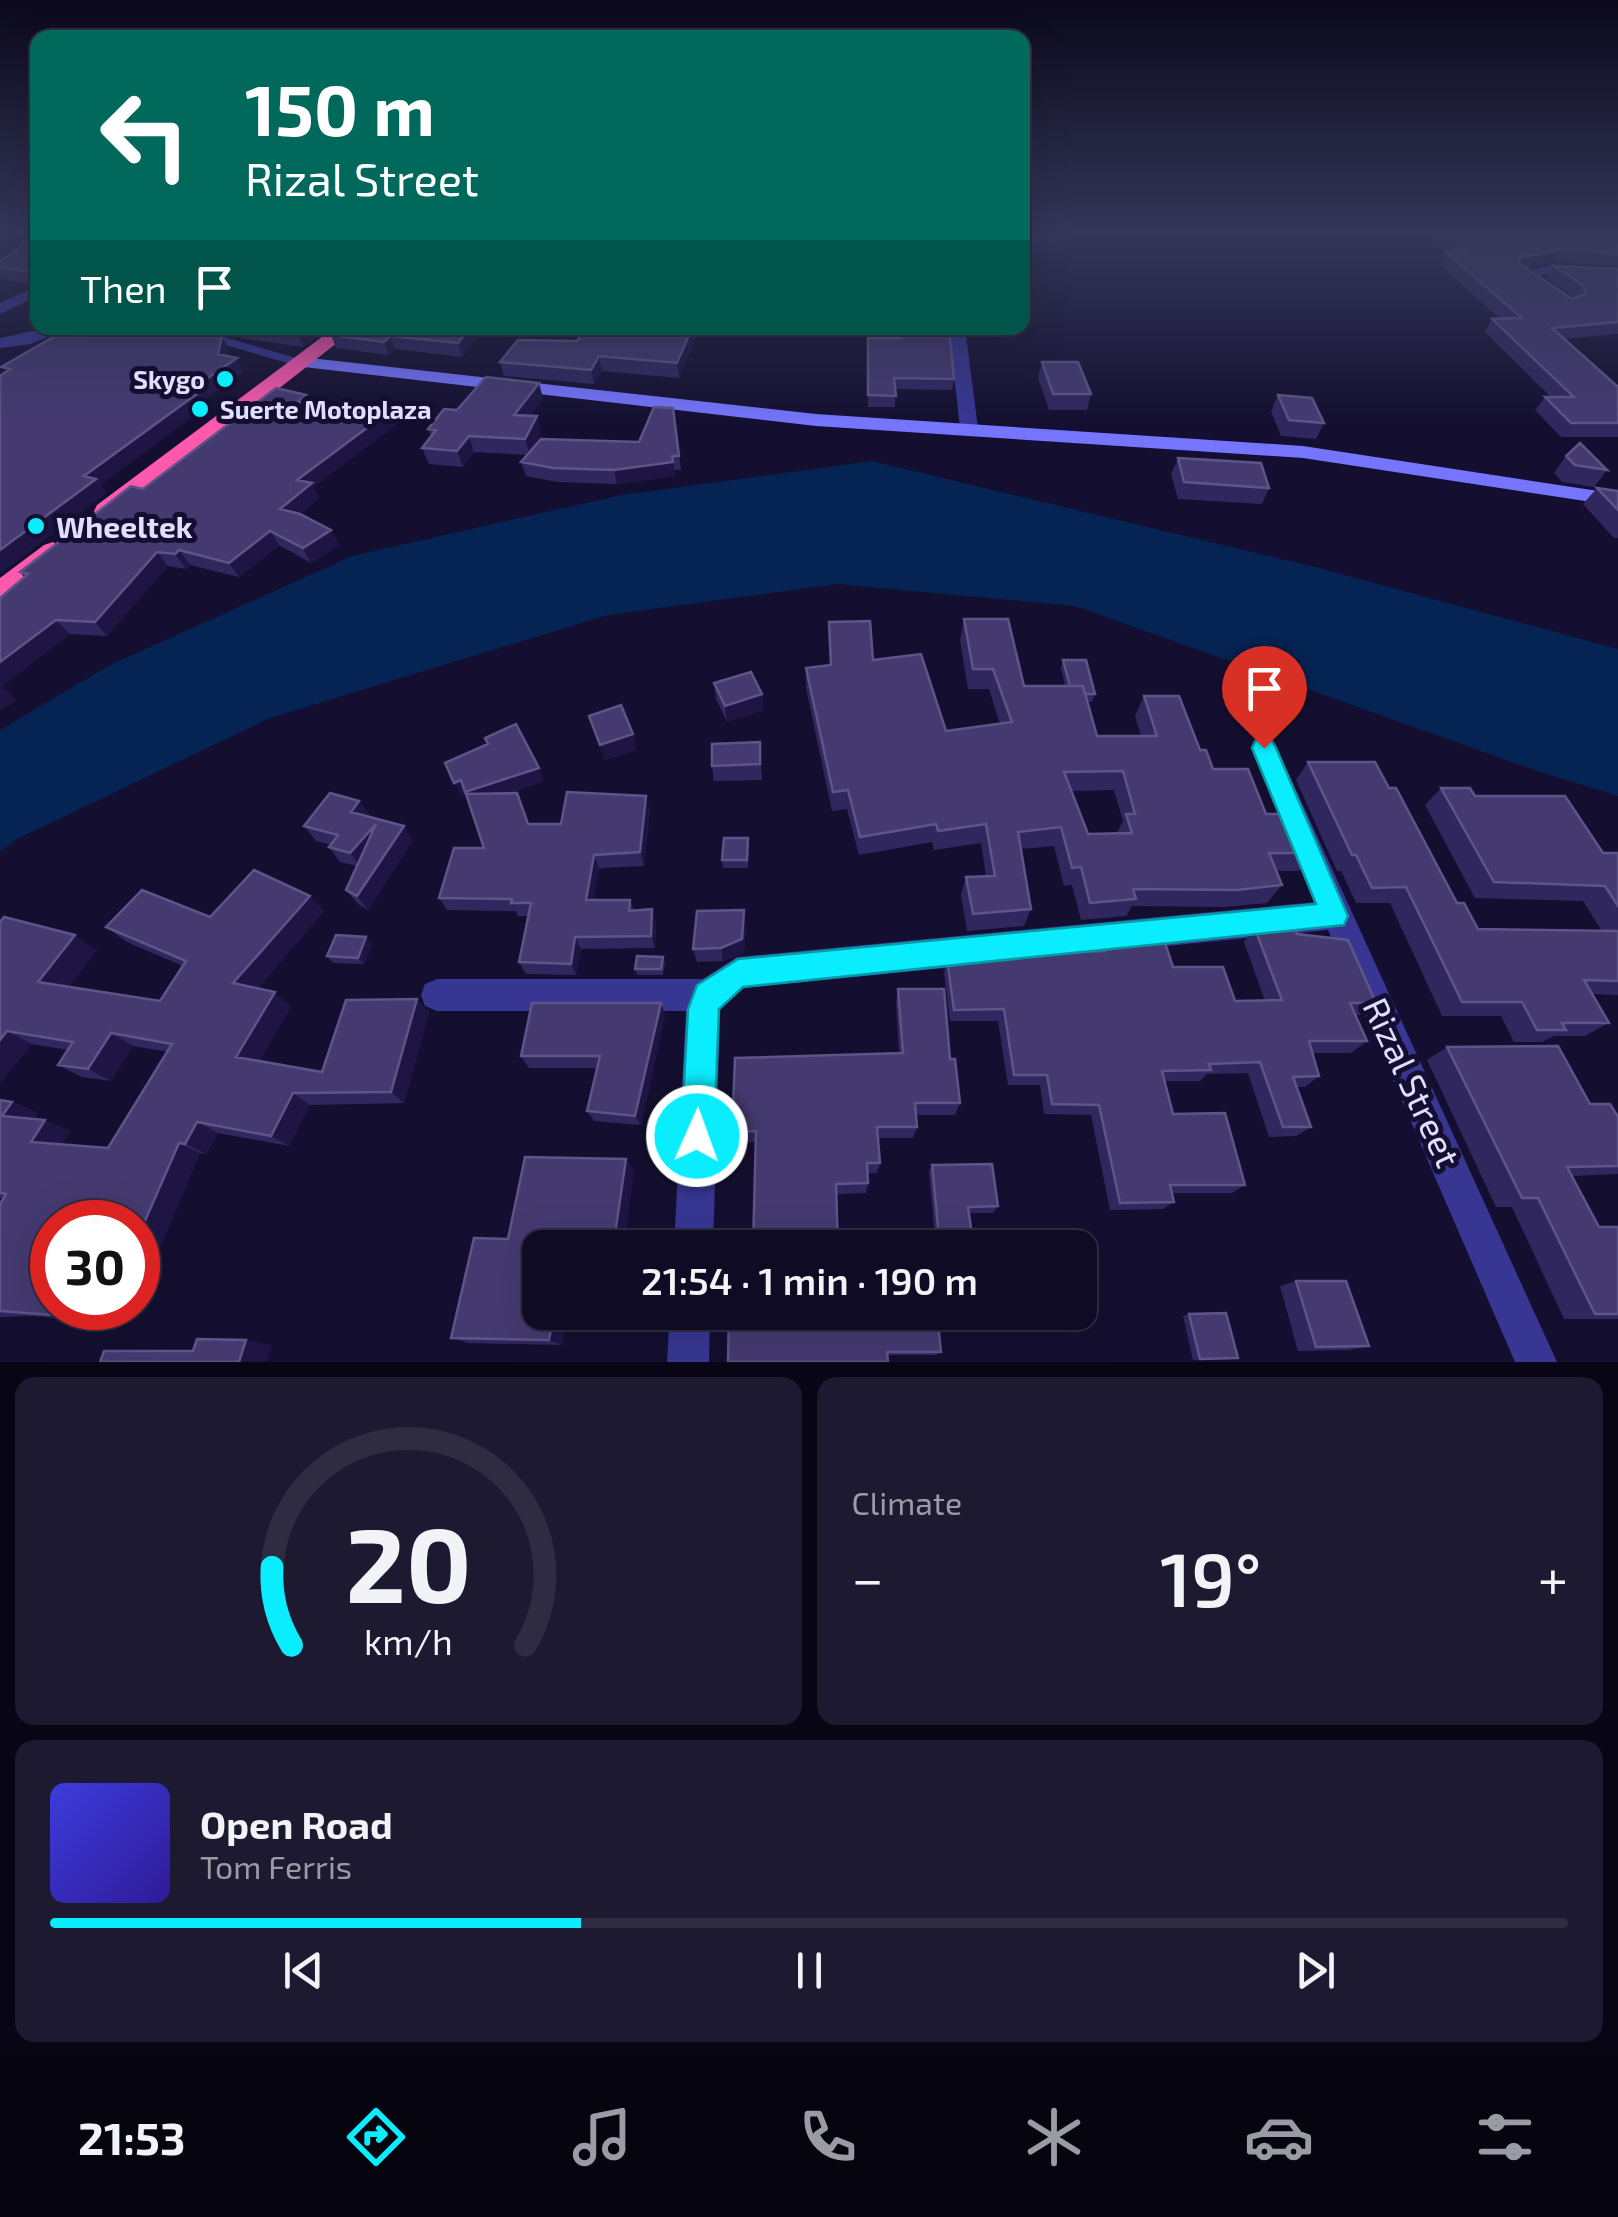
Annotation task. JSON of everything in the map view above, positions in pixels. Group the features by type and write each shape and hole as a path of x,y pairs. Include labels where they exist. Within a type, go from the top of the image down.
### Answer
{"highway":[{"path":"0,592 337,335"}],"street":[{"path":"0,310 26,297"},
{"path":"0,343 40,335"},
{"path":"202,335 301,362 566,388 763,415 1303,452 1618,500"},
{"path":"958,335 970,428"},
{"name":"Rizal Street","path":"1264,748 1334,916 1460,1184 1536,1362"},
{"path":"437,995 708,995 738,973 1334,916"},
{"path":"694,1230 702,1025 708,995"},
{"path":"688,1362 689,1330"}],"water":[{"path":"872,461 1315,567 1618,649 1618,796 1537,771 1075,606 837,584 608,615 270,718 15,840 0,852 0,730 110,665 352,556 621,495"}],"building":[{"path":"1497,297 1618,297 1618,322 1552,328 1618,387 1618,423 1571,423 1545,397 1574,397 1492,319 1522,318"},
{"path":"57,335 218,335 222,336 218,354 237,358 189,391 198,393 84,476 96,479 0,550 0,376 10,369 1,367"},
{"path":"331,335 464,335 458,343 390,336 384,342"},
{"path":"581,335 689,335 677,363 599,356 591,370 500,362 518,340 577,341"},
{"path":"900,335 950,335 954,379 894,378 896,396 868,395 868,338 900,338"},
{"path":"1042,362 1078,362 1091,394 1053,394"},
{"path":"486,377 539,383 514,415 537,416 525,439 469,436 457,451 422,448 436,430 428,429 444,409 457,410"},
{"path":"276,388 306,395 298,402 391,410 297,480 312,483 280,509 331,530 303,548 270,531 229,563 179,550 175,554 157,552 95,622 56,620 0,662 0,598 28,574 20,572 131,486 143,489"},
{"path":"1278,395 1312,398 1324,423 1289,420"},
{"path":"654,407 673,408 679,456 672,456 673,462 614,470 553,468 521,462 541,439 639,442"},
{"path":"1580,443 1607,470 1575,465 1566,456"},
{"path":"1178,458 1261,463 1269,488 1184,482"},
{"path":"1597,488 1618,491 1618,510"},
{"path":"964,619 1008,619 1024,686 1083,686 1097,736 1157,736 1144,696 1179,696 1200,750 1206,750 1213,769 1248,769 1266,814 1297,814 1314,853 1269,853 1282,885 1237,890 1133,889 1136,899 1090,903 1081,867 1072,868 1061,827 1018,832 1031,909 973,914 966,877 995,876 986,824 938,831 936,824 860,837 848,790 833,792 806,668 831,665 829,622 870,621 873,660 921,654 946,731 1012,722 993,669 973,669","holes":["1123,771 1135,814 1126,814 1132,833 1088,834 1064,772"]},
{"path":"1063,660 1086,660 1095,694 1085,694 1083,686 1070,686"},
{"path":"751,672 762,694 725,706 714,683"},
{"path":"621,705 633,734 600,745 589,716"},
{"path":"516,724 539,768 465,792 461,780 454,783 445,763 488,744 485,738"},
{"path":"760,742 760,764 712,766 712,744"},
{"path":"1308,762 1375,762 1389,788 1396,788 1457,903 1464,903 1478,929 1618,931 1618,981 1584,980 1609,1023 1562,1023 1566,1030 1537,1030 1522,1002 1462,1002 1406,887 1372,888"},
{"path":"1441,788 1470,788 1475,796 1565,796 1603,853 1618,853 1618,906 1605,886 1494,882"},
{"path":"567,792 646,796 640,852 594,855 586,900 630,900 629,911 652,909 651,936 575,937 571,964 519,962 531,903 439,898 454,848 484,848 466,794 517,793 528,824 561,824"},
{"path":"330,793 359,801 351,812 404,826 357,896 346,890 376,824 350,853 329,847 338,835 304,826"},
{"path":"724,838 748,838 747,860 722,860"},
{"path":"254,870 310,896 233,983 275,992 236,1057 322,1072 346,1000 417,999 391,1092 293,1093 271,1136 197,1122 185,1144 179,1143 154,1200 30,1200 30,1313 0,1311 0,1204 6,1194 0,1193 0,1100 12,1102 2,1116 45,1120 31,1142 108,1148 172,1044 111,1033 88,1069 58,1065 73,1042 7,1031 0,1040 0,922 4,917 75,935 38,982 160,1001 186,961 106,927 142,890 210,917"},
{"path":"744,910 742,939 721,948 693,949 697,911"},
{"path":"1294,925 1297,934 1348,940 1376,1003 1350,1003 1367,1041 1309,1041 1319,1076 1293,1077 1311,1127 1283,1127 1260,1062 1209,1064 1211,1070 1162,1071 1173,1114 1225,1113 1245,1185 1170,1185 1174,1202 1120,1203 1099,1105 1052,1104 1047,1075 1014,1075 1004,1009 954,1010 947,959 1038,950 1039,954 1105,951 1103,944 1145,940 1165,943 1173,967 1223,967 1235,1001 1282,1000 1255,929"},
{"path":"336,935 366,937 358,958 327,956"},
{"path":"637,956 663,957 661,969 635,969"},
{"path":"898,989 944,989 950,1059 955,1059 960,1103 915,1103 917,1127 877,1127 880,1163 867,1163 868,1183 836,1184 837,1230 753,1230 756,1131 732,1132 735,1058 903,1053"},
{"path":"532,1003 661,1003 635,1116 587,1111 600,1056 521,1056"},
{"path":"1558,1046 1590,1104 1610,1104 1618,1117 1618,1166 1567,1167 1599,1227 1618,1227 1618,1314 1595,1314 1538,1198 1522,1198 1447,1047"},
{"path":"525,1157 626,1159 616,1230 522,1230 522,1330 551,1330 549,1340 451,1338 474,1238 508,1239"},
{"path":"992,1164 998,1206 968,1207 971,1230 938,1230 932,1165"},
{"path":"1296,1281 1346,1281 1369,1346 1316,1347"},
{"path":"1226,1313 1238,1358 1200,1359 1189,1314"},
{"path":"729,1330 939,1330 941,1352 887,1352 888,1362 728,1362"},
{"path":"197,1339 246,1340 239,1362 100,1362 104,1351 193,1351"}],"place":[{"name":"Skygo","path":"225,379"},
{"name":"Suerte Motoplaza","path":"200,409"},
{"name":"Wheeltek","path":"36,526"}],"route":[{"path":"697,1136 704,1009 708,995 738,973 1334,916 1264,748"}]}
